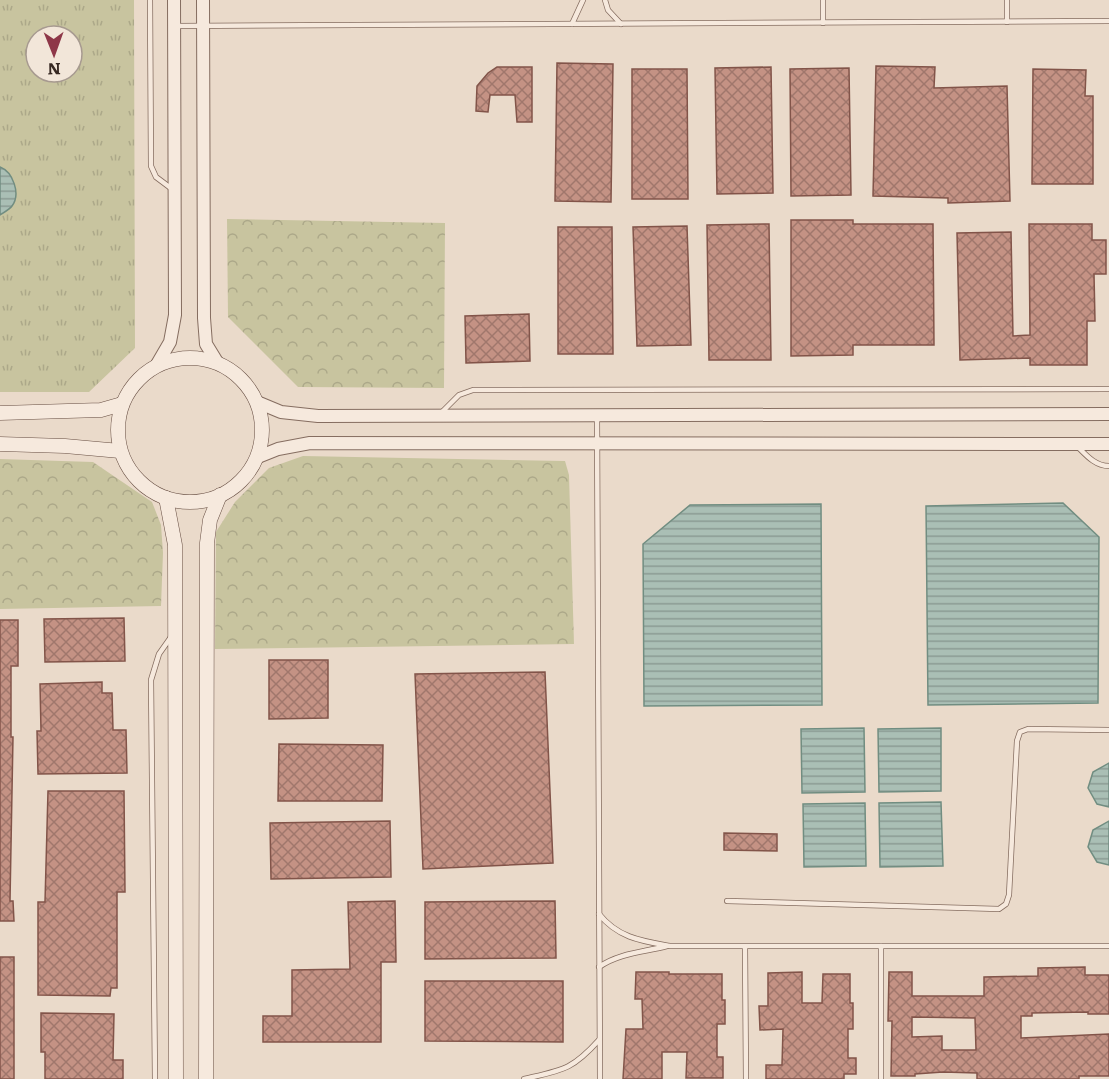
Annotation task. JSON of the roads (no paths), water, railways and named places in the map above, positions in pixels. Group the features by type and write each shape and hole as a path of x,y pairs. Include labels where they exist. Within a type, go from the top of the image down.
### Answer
{"main road":[{"path":"186,357 217,362 234,372 247,385 257,402 263,429 258,456 243,480 220,495 194,502 166,498 137,480 120,451 117,427 122,404 135,382 156,366 186,357"},
{"path":"0,412 101,410 122,404"},
{"path":"0,444 120,451"},
{"path":"206,1079 207,543 210,520 220,495"},
{"path":"166,498 175,545 176,1079"}],"street":[{"path":"156,366 170,342 175,315 174,0"},
{"path":"203,0 204,318 207,344 217,362"},
{"path":"257,402 281,412 318,416 1109,414"},
{"path":"258,456 278,448 310,443 1109,444"}],"lane":[{"path":"150,0 151,166 156,177 175,191"},
{"path":"572,24 584,0"},
{"path":"605,0 608,10 621,24"},
{"path":"823,0 823,23"},
{"path":"1007,0 1007,22"},
{"path":"174,26 1109,21"},
{"path":"438,416 459,395 473,390 1109,389"},
{"path":"597,416 600,1079"},
{"path":"1075,444 1092,461 1109,466"},
{"path":"155,1079 151,680 159,654 175,632"},
{"path":"727,901 999,909 1006,904 1009,895 1017,741 1020,732 1028,729 1109,730"},
{"path":"599,914 615,930 627,937 670,946 1109,946"},
{"path":"599,967 625,955 670,946"},
{"path":"881,946 881,1079"},
{"path":"745,947 746,1079"},
{"path":"524,1079 562,1071 580,1060 599,1040"}]}
